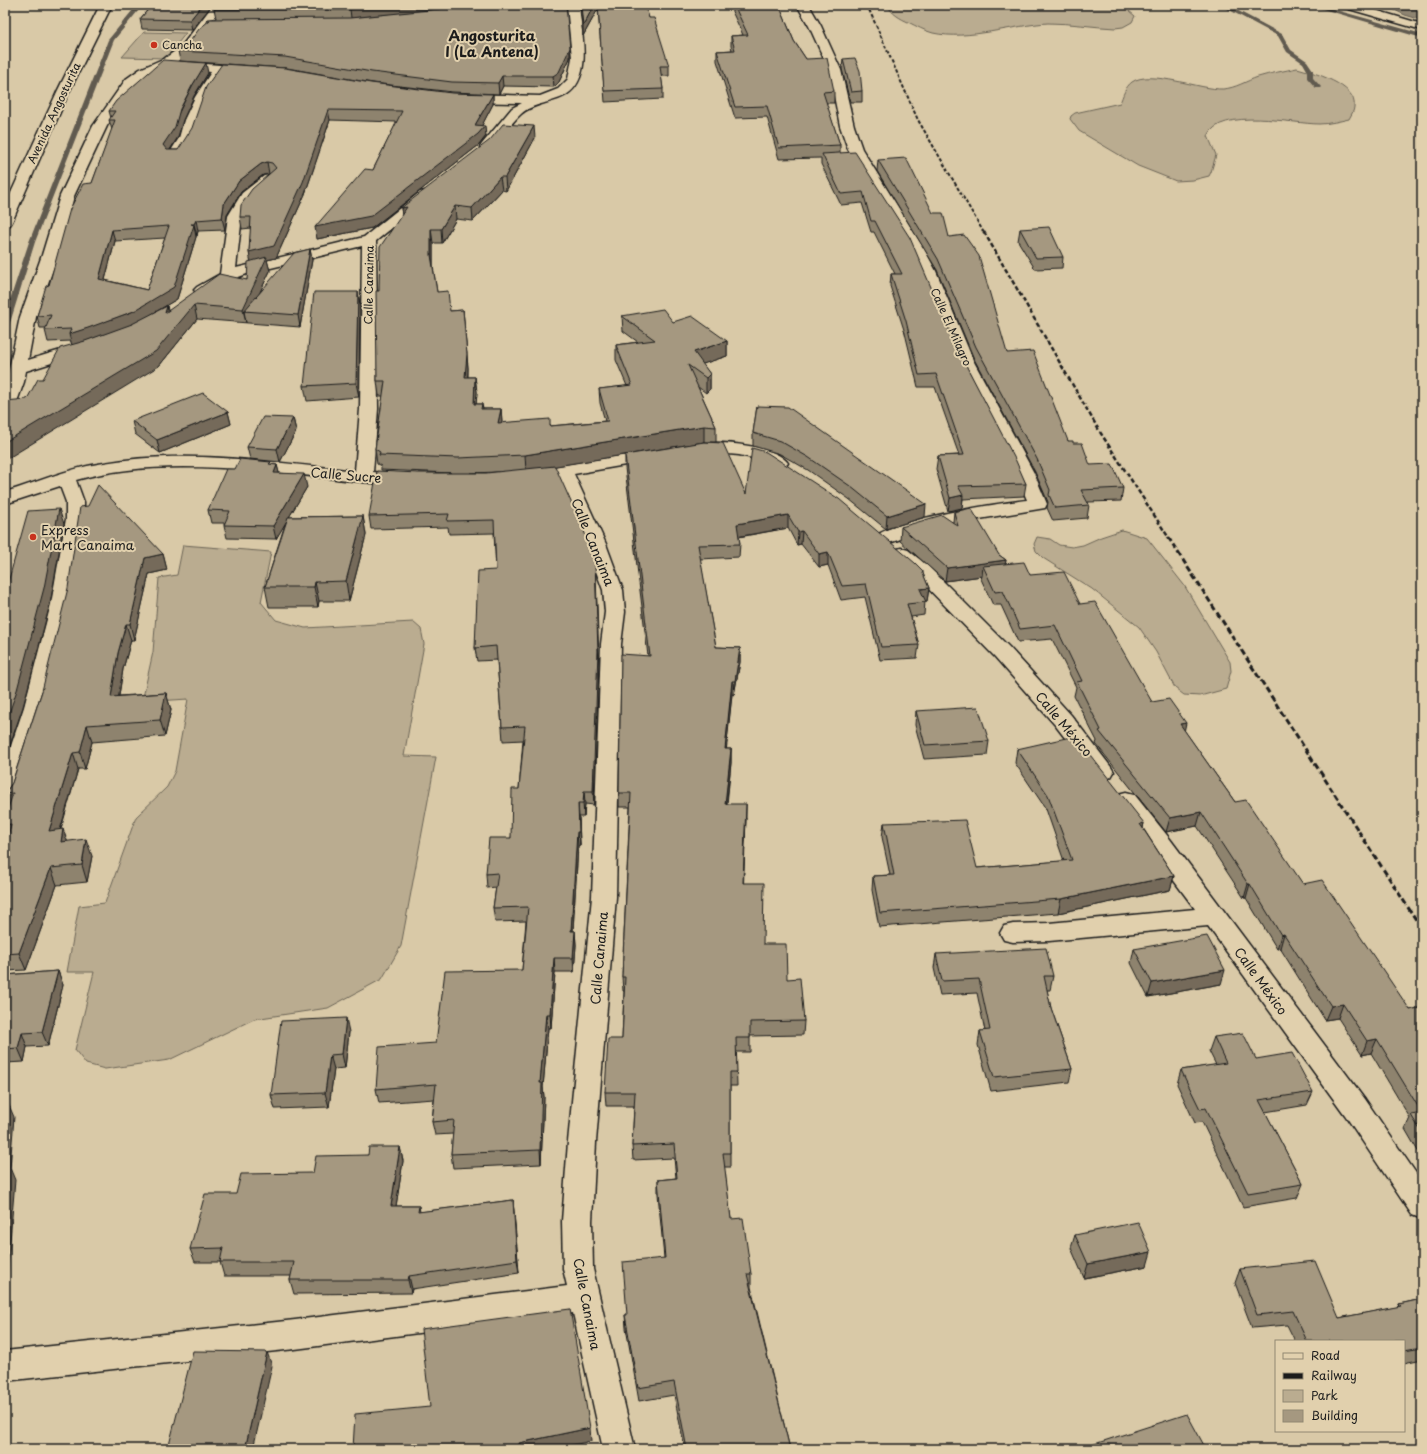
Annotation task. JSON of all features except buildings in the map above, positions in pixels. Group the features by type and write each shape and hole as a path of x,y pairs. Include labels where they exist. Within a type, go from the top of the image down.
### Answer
{"main road":[{"name":"Avenida Angosturita","path":"5,222 63,92 106,5"},
{"path":"5,410 16,382 28,317 50,255 67,196 90,144 100,126 130,82 144,72 173,58 185,50 219,5"},
{"path":"476,157 485,149 517,111 525,106 562,92 574,80 578,58 573,5"},
{"name":"Calle El Milagro","path":"803,5 815,26 835,70 847,126 855,149 917,248 965,360 1026,473 1038,504 934,520 904,530 875,532"},
{"path":"1346,5 1358,7 1422,27"},
{"path":"205,24 221,24"},
{"path":"159,65 261,72"},
{"path":"174,157 186,138 191,120 201,96 218,69"},
{"path":"453,98 544,99"},
{"path":"227,276 235,216 247,196 269,179"},
{"name":"Calle Canaima","path":"364,476 369,409 369,240 432,190"},
{"path":"190,299 212,283 227,276 369,240"},
{"path":"18,368 100,343"},
{"path":"512,478 564,472 704,448 738,450 772,459 798,475"},
{"name":"Calle Sucre","path":"5,498 66,477 108,467 163,461 241,465 424,480"},
{"name":"Calle Canaima","path":"564,472 607,571 613,590 615,612 612,644 604,897 582,1142 577,1220 578,1269 619,1449"},
{"path":"5,799 35,707 61,604 75,519 75,502 66,477"},
{"name":"Calle México","path":"875,532 922,571 1002,652 1063,720 1162,845 1355,1107 1422,1206"},
{"path":"1013,933 1049,932 1214,916"},
{"path":"5,1366 464,1315 584,1298"}],"green space":[{"path":"888,5 1122,5 1135,16 1132,22 1123,27 1115,28 1048,23 976,34 947,35 930,32 902,19 893,13"},
{"name":"Cancha","path":"144,32 186,33 166,58 122,57"},
{"path":"1297,68 1323,76 1342,86 1349,92 1353,99 1354,107 1349,119 1319,124 1259,119 1242,119 1227,122 1215,127 1208,136 1216,155 1209,176 1193,180 1176,181 1138,166 1079,131 1070,119 1075,113 1120,103 1128,86 1132,82 1140,79 1163,79 1223,89 1237,86 1263,76"},
{"path":"1122,530 1147,538 1184,585 1230,662 1231,671 1226,689 1200,696 1184,695 1175,688 1156,652 1139,627 1092,589 1043,558 1036,551 1034,544 1037,537 1050,539 1059,545 1072,547 1083,545"},
{"path":"183,545 271,552 261,602 276,620 305,628 413,622 421,629 424,644 404,756 436,757 401,946 382,979 328,1008 254,1019 169,1060 105,1069 86,1064 75,1050 94,972 67,972 79,906 105,903 136,817 167,787 175,771 188,699 142,702 153,652 159,578 177,575"}],"shaded area":[{"path":"1384,5 1422,5 1422,20 1405,15"}],"waterway":[{"path":"5,326 32,242 111,40 140,5"},
{"path":"1223,5 1280,35 1289,51 1305,62 1310,70 1310,78 1318,87"},
{"path":"1312,5 1422,36"}],"railway":[{"path":"867,5 918,120 984,233"},
{"path":"984,232 1100,432 1169,538"},
{"path":"1168,537 1422,929"}],"place":[{"name":"Cancha","path":"154,45"},
{"name":"Express Mart Canaima","path":"33,537"}],"district":[{"name":"Angosturita I (La Antena)","path":"492,44"}]}
